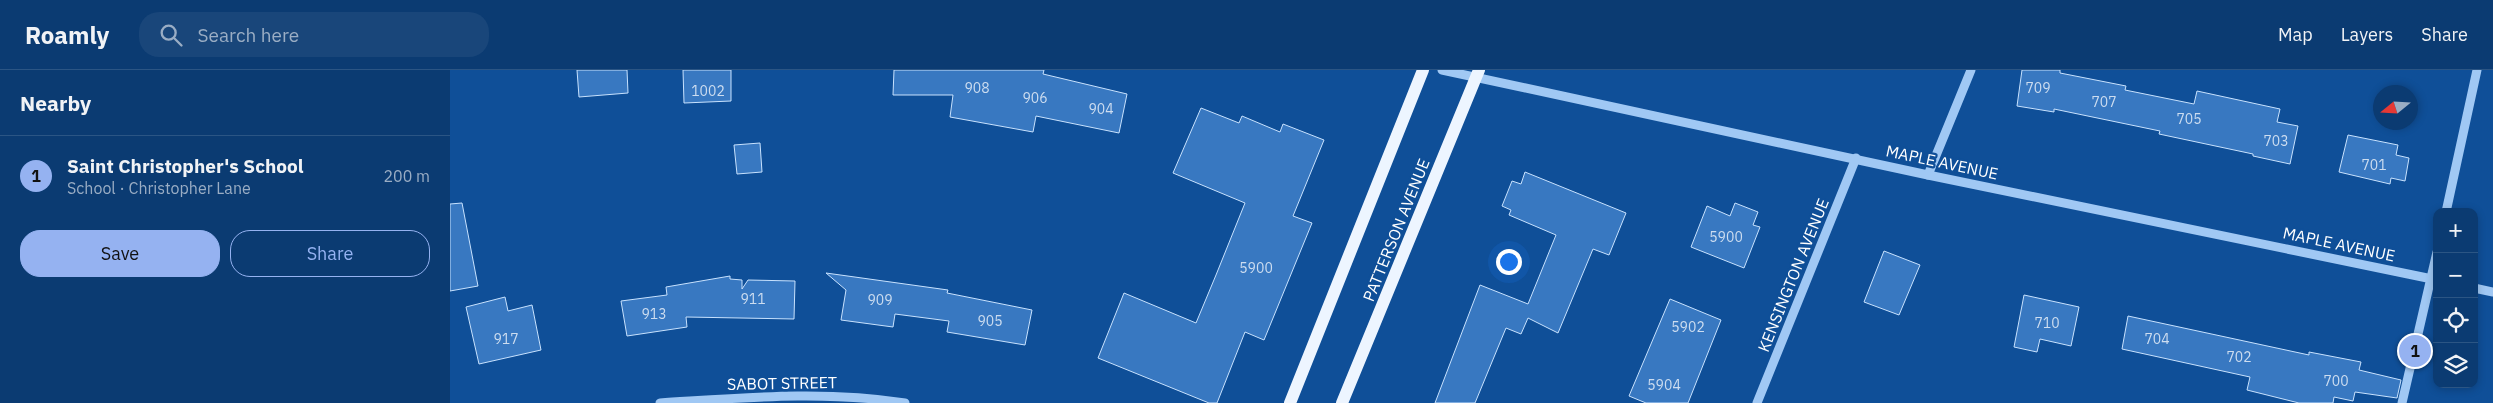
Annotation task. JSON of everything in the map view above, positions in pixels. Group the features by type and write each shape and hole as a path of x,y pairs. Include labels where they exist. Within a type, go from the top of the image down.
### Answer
{"main road":[{"path":"1290,403 1423,70"},
{"name":"PATTERSON AVENUE","path":"1342,403 1478,73"}],"street":[{"name":"MAPLE AVENUE","path":"1442,70 1478,73 1928,175 2433,280"},
{"path":"1928,175 1971,70"},
{"path":"2447,208 2477,70"},
{"name":"KENSINGTON AVENUE","path":"1757,403 1856,158"},
{"path":"2402,403 2433,284"},
{"path":"2478,289 2493,292"},
{"name":"SABOT STREET","path":"660,403 768,396 874,398 905,403"}],"building":[{"path":"577,70 627,70 628,93 579,97"},
{"path":"683,70 731,70 731,101 684,103"},
{"path":"894,70 1044,70 1043,74 1127,94 1119,133 1036,116 1033,132 950,117 953,95 893,95"},
{"path":"2022,70 2060,70 2060,73 2126,86 2125,90 2194,104 2197,91 2280,109 2277,122 2298,126 2290,164 2159,134 2160,131 2054,109 2054,112 2017,106"},
{"path":"1201,108 1239,123 1242,116 1280,132 1283,124 1324,140 1293,216 1312,223 1264,340 1245,332 1217,403 1209,403 1098,358 1124,293 1196,323 1216,275 1245,203 1173,173"},
{"path":"2348,135 2398,145 2396,155 2409,158 2405,181 2391,178 2390,184 2339,172"},
{"path":"760,143 762,172 737,174 734,145"},
{"path":"1525,172 1626,213 1609,255 1593,249 1558,333 1528,318 1521,334 1506,328 1475,403 1435,403 1480,285 1528,304 1556,235 1509,215 1511,210 1502,206 1512,181 1521,184"},
{"path":"462,203 478,286 450,291 450,204"},
{"path":"1735,203 1758,212 1753,225 1760,227 1744,268 1691,247 1707,206 1730,216"},
{"path":"1884,251 1920,265 1899,315 1864,302"},
{"path":"826,273 948,290 947,293 1032,310 1025,345 947,332 949,321 895,314 893,327 841,320 846,290"},
{"path":"730,276 730,279 742,280 742,289 748,280 795,281 794,319 686,317 687,327 627,336 621,301 667,295 666,287"},
{"path":"2024,295 2079,307 2071,346 2040,339 2037,352 2014,347"},
{"path":"505,297 508,311 532,305 541,350 479,364 466,307"},
{"path":"1670,299 1721,320 1688,403 1646,403 1629,396"},
{"path":"2128,316 2309,355 2309,352 2361,362 2359,370 2401,380 2397,398 2355,392 2353,401 2334,397 2333,403 2299,403 2247,390 2250,377 2122,349"}],"place":[{"name":"Saint Christopher's School","path":"2415,351"}]}
